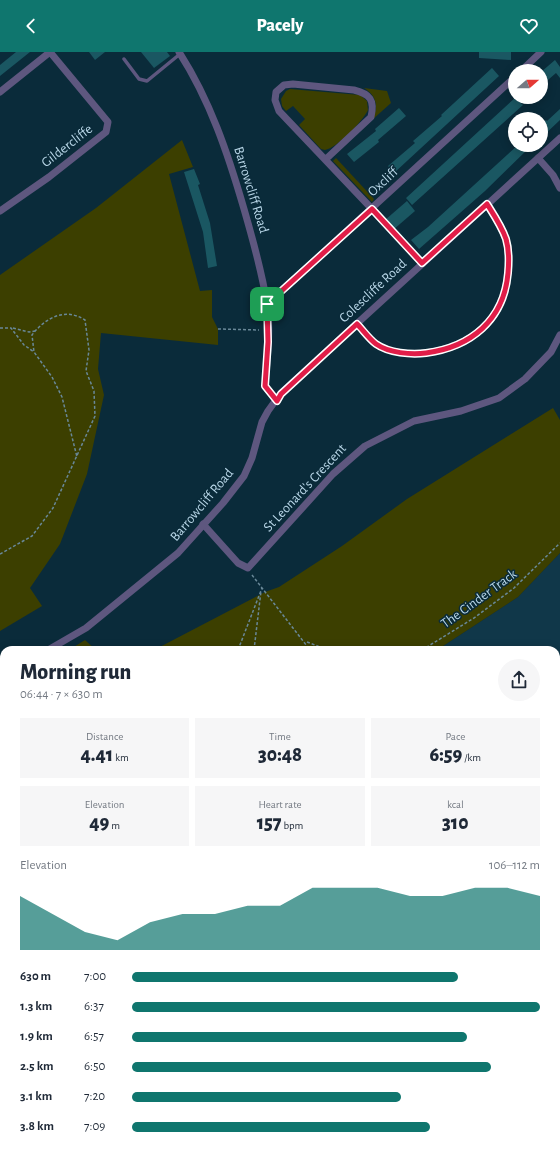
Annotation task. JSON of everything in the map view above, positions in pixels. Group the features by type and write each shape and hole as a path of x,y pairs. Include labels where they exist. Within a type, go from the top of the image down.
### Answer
{"street":[{"path":"0,92 50,52"},
{"name":"Gildercliffe","path":"0,211 49,177 106,132 108,122 50,52"},
{"path":"528,64 540,52"},
{"name":"Barrowcliff Road","path":"55,646 86,628 178,553 203,524 224,503 244,476 252,458 262,422 268,411 277,401 265,386 268,342 267,304 258,257 231,165 208,106 179,53"},
{"name":"Oxcliff","path":"267,304 508,83"},
{"path":"326,159 370,117 373,107 370,98 364,92 354,90 293,84 284,85 276,92 275,100 279,111 372,209"},
{"name":"Colescliffe Road","path":"277,401 281,394 560,138"},
{"path":"538,158 553,175 560,188"},
{"path":"357,324 376,344 398,352 420,354 445,350 465,342 488,324 499,307 506,287 509,262 506,240 496,218 487,204"},
{"name":"St Leonard's Crescent","path":"248,568 333,474 364,446 414,421 461,411 499,398 525,379 551,352 560,335"},
{"path":"203,524 238,562 248,568"}],"lane":[{"path":"124,59 139,78 147,81 179,53"}],"path":[{"path":"372,209 422,263"},
{"path":"0,554 32,536 53,508 95,416 94,391 86,371 89,350 85,320 78,315 66,313 52,317 41,324 32,335 34,352"},
{"path":"0,328 11,328 29,332 35,331"},
{"path":"11,328 24,345 34,352 52,377 62,397 77,457"},
{"path":"218,330 259,330"},
{"name":"The Cinder Track","path":"428,646 474,618 514,588 560,543"},
{"path":"248,568 308,646"},
{"path":"240,646 262,588"},
{"path":"255,646 262,588"},
{"path":"306,642 317,646"}],"shaded area":[{"path":"364,88 387,91 391,103 372,120 376,111 376,102 372,95"},
{"path":"290,89 360,95 367,101 368,110 355,127 343,139 330,148 325,150 321,149 299,125 305,119 293,106 286,111 282,106 281,99 286,91"},
{"path":"182,140 193,167 169,174 200,291 212,290 212,317 218,329 218,345 101,333 98,369 104,395 87,474 60,544 30,588 42,606 0,631 0,275 96,208"},
{"path":"336,158 374,199 372,202 333,161"},
{"path":"553,408 560,420 560,553 518,597 443,646 162,646 265,592 279,587 342,546 407,499"},
{"path":"560,553 560,646 443,646 518,597"},
{"path":"85,640 92,646 75,646"}],"building":[{"path":"16,52 30,52 0,76 0,65"},
{"path":"89,52 105,52 95,60"},
{"path":"141,52 167,52 170,56 154,68"},
{"path":"479,52 511,52 511,60 479,58"},
{"path":"555,60 560,67 560,78 556,73 548,80 548,66"},
{"path":"492,68 499,76 394,173 388,166 415,143 413,141 442,116 441,115"},
{"path":"508,104 523,105 515,112 508,112 508,119 412,205 406,198"},
{"path":"399,108 406,116 378,140 379,142 354,162 347,154 376,131 375,129"},
{"path":"560,109 560,120 548,131 548,120"},
{"path":"510,152 525,152 485,191 419,249 411,240 428,227"},
{"path":"194,169 200,184 198,185 210,223 217,266 208,268 203,232 184,172"},
{"path":"407,201 415,211 393,230 385,220"}],"route":[{"path":"487,204 496,218 506,240 509,262 506,287 499,307 488,324 465,342 445,350 420,354 398,352 376,344 357,324 281,394 277,401 265,386 268,342 267,304 372,209 422,263 487,204"}]}
